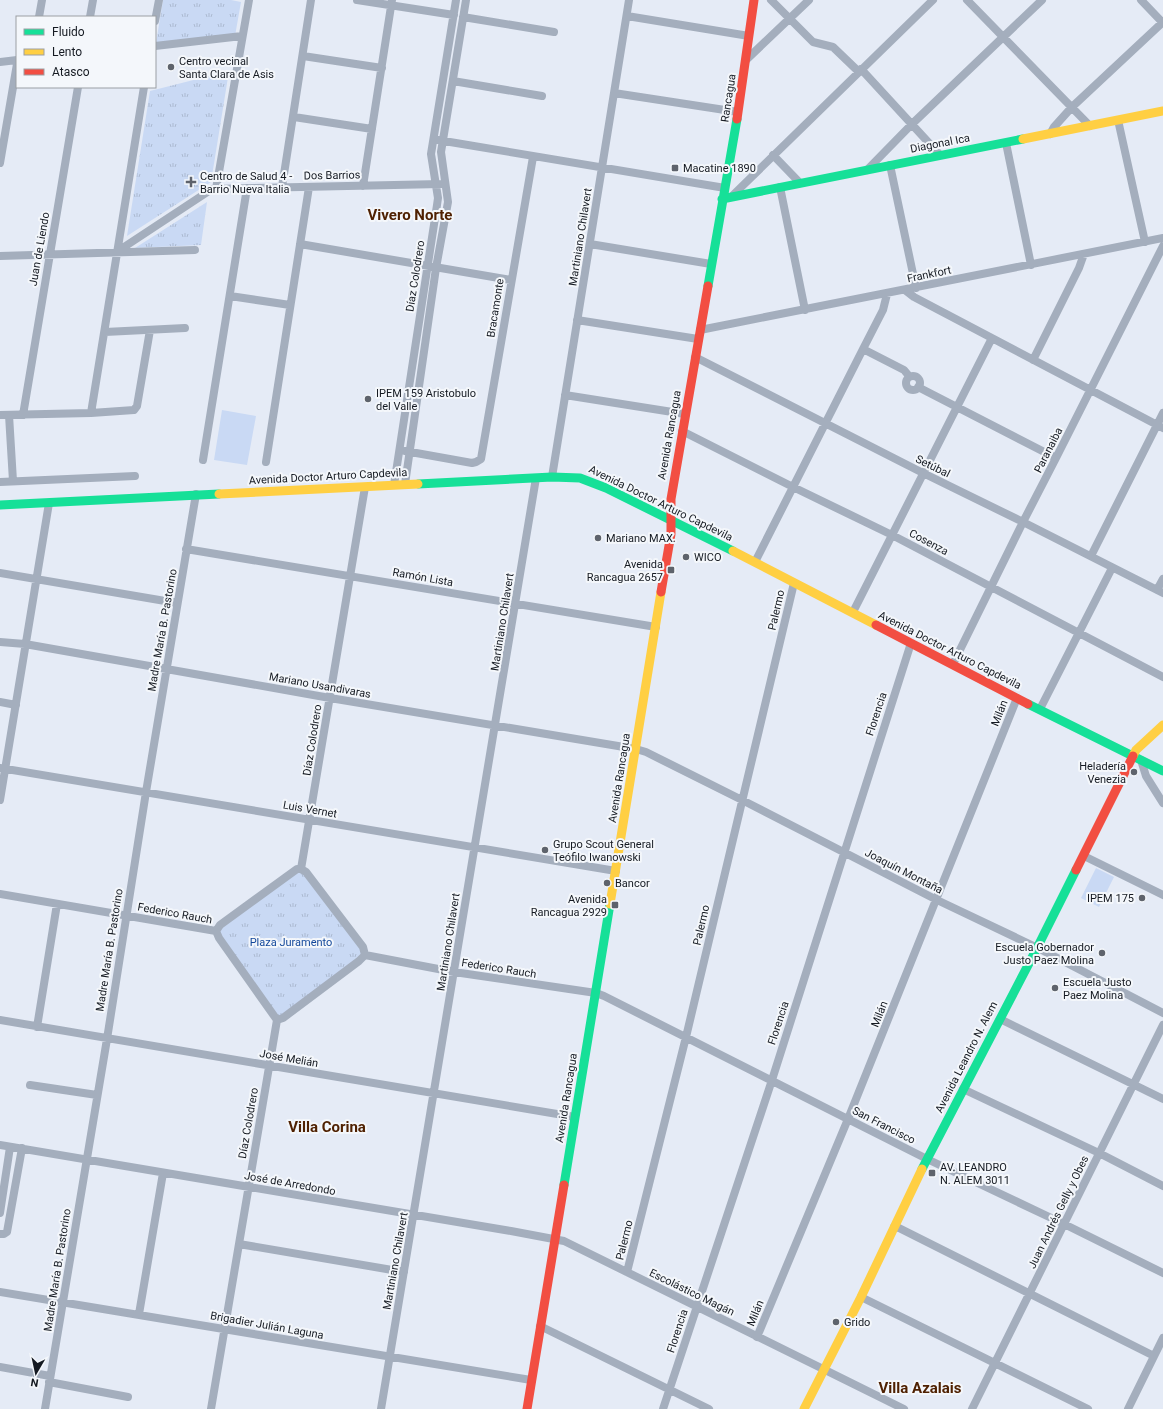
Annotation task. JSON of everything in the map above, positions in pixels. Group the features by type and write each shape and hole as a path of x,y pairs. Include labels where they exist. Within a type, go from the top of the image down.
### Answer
{"main road":[{"name":"Rancagua","path":"727,198 725,188 738,112 754,0"},
{"name":"Diagonal Ica","path":"727,198 1163,111"},
{"name":"Avenida Rancagua","path":"527,1409 671,534 671,499 682,431 711,264 727,198"},
{"name":"Avenida Doctor Arturo Capdevila","path":"0,505 552,477 570,477 587,480 672,520 853,612 1040,710 1163,771"},
{"name":"Avenida Leandro N. Alem","path":"804,1409 927,1159 1084,856 1137,758 1136,750 1163,725"}],"street":[{"path":"40,16 42,0"},
{"path":"90,16 93,0"},
{"path":"156,16 159,0"},
{"path":"216,189 249,0"},
{"path":"282,187 311,0"},
{"path":"357,0 392,3 454,15"},
{"name":"Díaz Colodrero","path":"394,485 437,205 436,184 432,160 456,0"},
{"name":"Díaz Colodrero","path":"405,484 436,268 448,202 441,157 466,0"},
{"name":"Martiniano Chilavert","path":"552,477 629,0"},
{"path":"771,0 813,42 833,47 860,70 940,155"},
{"path":"746,60 809,0"},
{"path":"727,198 933,0"},
{"path":"967,0 1090,126"},
{"path":"867,170 912,124 1042,0"},
{"path":"1050,134 1054,126 1072,107 1163,22 1142,0"},
{"path":"363,186 392,3"},
{"path":"627,16 749,36"},
{"path":"463,17 554,32"},
{"path":"156,46 242,36"},
{"path":"303,56 382,68"},
{"path":"0,62 16,60"},
{"path":"0,163 16,70"},
{"path":"453,82 542,96"},
{"name":"Juan de Liendo","path":"23,415 78,88"},
{"path":"91,413 144,88"},
{"path":"614,93 738,112"},
{"path":"294,116 372,128"},
{"path":"1118,120 1145,242"},
{"path":"434,140 725,188"},
{"path":"1006,142 1031,265"},
{"path":"773,155 800,183"},
{"name":"Bracamonte","path":"409,451 472,463 479,461 482,456 532,157"},
{"path":"890,165 916,288"},
{"name":"Dos Barrios","path":"118,252 209,191 216,189 446,184"},
{"path":"266,462 309,187"},
{"path":"780,187 805,310"},
{"path":"203,460 247,188"},
{"name":"Frankfort","path":"699,335 805,310 1163,238"},
{"path":"300,244 511,280"},
{"path":"590,244 711,264"},
{"name":"Paranaiba","path":"952,664 1163,246"},
{"path":"0,256 195,250"},
{"path":"1033,360 1079,268 1084,254"},
{"path":"905,290 914,297 1160,427"},
{"path":"755,562 883,310 887,294"},
{"path":"230,296 290,305"},
{"path":"577,320 699,335"},
{"path":"105,332 184,328"},
{"path":"0,415 132,411 136,408 150,330"},
{"path":"853,612 992,338"},
{"path":"863,349 904,370 909,376 906,380 906,386 912,390 918,387 1056,458"},
{"name":"Setúbal","path":"695,356 923,473 1160,591"},
{"path":"565,396 685,414"},
{"path":"1091,556 1160,427 1163,413"},
{"path":"9,415 13,481"},
{"name":"Cosenza","path":"682,431 892,535 1163,677"},
{"path":"400,450 409,451"},
{"path":"0,482 135,476"},
{"name":"Martiniano Chilavert","path":"381,1409 496,726 536,478"},
{"name":"Díaz Colodrero","path":"301,869 366,486"},
{"name":"Madre María B. Pastorino","path":"45,1409 196,494"},
{"path":"0,800 3,769 16,705 49,502"},
{"name":"Ramón Lista","path":"186,549 656,627"},
{"path":"1040,710 1112,568"},
{"path":"0,573 178,602"},
{"path":"1160,591 1163,578"},
{"name":"Palermo","path":"627,1272 686,1037 794,583"},
{"name":"Mariano Usandivaras","path":"0,642 25,644 166,670 636,749"},
{"name":"Florencia","path":"663,1409 772,1080 911,643"},
{"name":"Milán","path":"757,1337 848,1120 1017,698"},
{"path":"0,702 16,705"},
{"name":"Joaquín Montaña","path":"636,749 646,752 742,800 1163,1013"},
{"path":"1137,758 1146,776 1163,803"},
{"name":"Luis Vernet","path":"3,769 616,871"},
{"path":"1084,856 1163,895"},
{"path":"216,931 220,925 297,870 301,869 306,872 363,946 365,955 359,961 283,1018 277,1020"},
{"name":"Federico Rauch","path":"0,894 216,931 218,938 277,1020"},
{"path":"37,1026 57,904"},
{"name":"Federico Rauch","path":"365,955 454,972 596,994"},
{"name":"San Francisco","path":"596,994 607,997 848,1120 1163,1273"},
{"path":"1000,1019 1163,1099"},
{"name":"José Melián","path":"0,1020 575,1117"},
{"name":"Díaz Colodrero","path":"211,1409 277,1020"},
{"name":"Juan Andrés Gelly y Obes","path":"972,1409 1163,1025"},
{"path":"30,1085 97,1095"},
{"path":"963,1089 1099,1153 1163,1186"},
{"name":"José de Arredondo","path":"0,1145 555,1239"},
{"path":"0,1213 10,1147"},
{"path":"0,1234 7,1232 22,1148"},
{"path":"139,1314 163,1173"},
{"path":"894,1227 899,1228 1154,1356"},
{"name":"Escolástico Magán","path":"555,1239 570,1243 904,1409"},
{"path":"239,1244 404,1272"},
{"name":"Brigadier Julián Laguna","path":"0,1292 531,1380"},
{"path":"860,1297 1088,1409"},
{"path":"540,1326 709,1409"},
{"path":"1128,1409 1163,1338"},
{"path":"0,1366 128,1397"}],"green space":[{"path":"163,0 231,0 241,2 235,36 156,43"},
{"path":"229,71 211,182 127,236 150,91"},
{"path":"207,202 201,245 135,248"},
{"path":"222,410 256,416 247,465 214,460"},
{"path":"1096,868 1114,877 1099,907 1081,898"},
{"name":"Plaza Juramento","path":"301,869 365,955 277,1020 216,931"}],"traffic: fast":[{"path":"708,286 737,119"},
{"path":"722,199 1023,139"},
{"path":"418,484 552,477 580,478 606,488 733,551"},
{"path":"0,505 219,494"},
{"path":"1028,704 1163,771"},
{"path":"922,1169 1076,870"},
{"path":"564,1185 610,904"}],"traffic: slow":[{"path":"1023,139 1163,111"},
{"path":"219,494 418,484"},
{"path":"733,551 876,625"},
{"path":"610,904 661,592"},
{"path":"1133,756 1136,750 1163,725"},
{"path":"804,1409 861,1297 922,1169"}],"traffic: jam":[{"path":"737,119 754,0"},
{"path":"661,592 671,534 671,499 708,286"},
{"path":"876,625 1028,704"},
{"path":"1076,870 1133,756"},
{"path":"527,1409 564,1185"}],"place":[{"name":"Centro vecinal Santa Clara de Asis","path":"171,67"},
{"name":"Macatine 1890","path":"675,168"},
{"name":"Centro de Salud 4 - Barrio Nueva Italia","path":"191,182"},
{"name":"IPEM 159 Aristobulo del Valle","path":"368,399"},
{"name":"Mariano MAX.","path":"598,538"},
{"name":"WICO","path":"686,557"},
{"name":"Avenida Rancagua 2657","path":"671,570"},
{"name":"Heladería Venezia","path":"1134,772"},
{"name":"Grupo Scout General Teófilo Iwanowski","path":"545,850"},
{"name":"Bancor","path":"607,883"},
{"name":"IPEM 175","path":"1142,898"},
{"name":"Avenida Rancagua 2929","path":"615,905"},
{"name":"Escuela Gobernador Justo Paez Molina","path":"1102,953"},
{"name":"Escuela Justo Paez Molina","path":"1055,988"},
{"name":"AV. LEANDRO N. ALEM 3011","path":"932,1173"},
{"name":"Grido","path":"836,1322"}],"district":[{"name":"Vivero Norte","path":"410,215"},
{"name":"Villa Corina","path":"327,1127"},
{"name":"Villa Azalais","path":"920,1388"}]}
